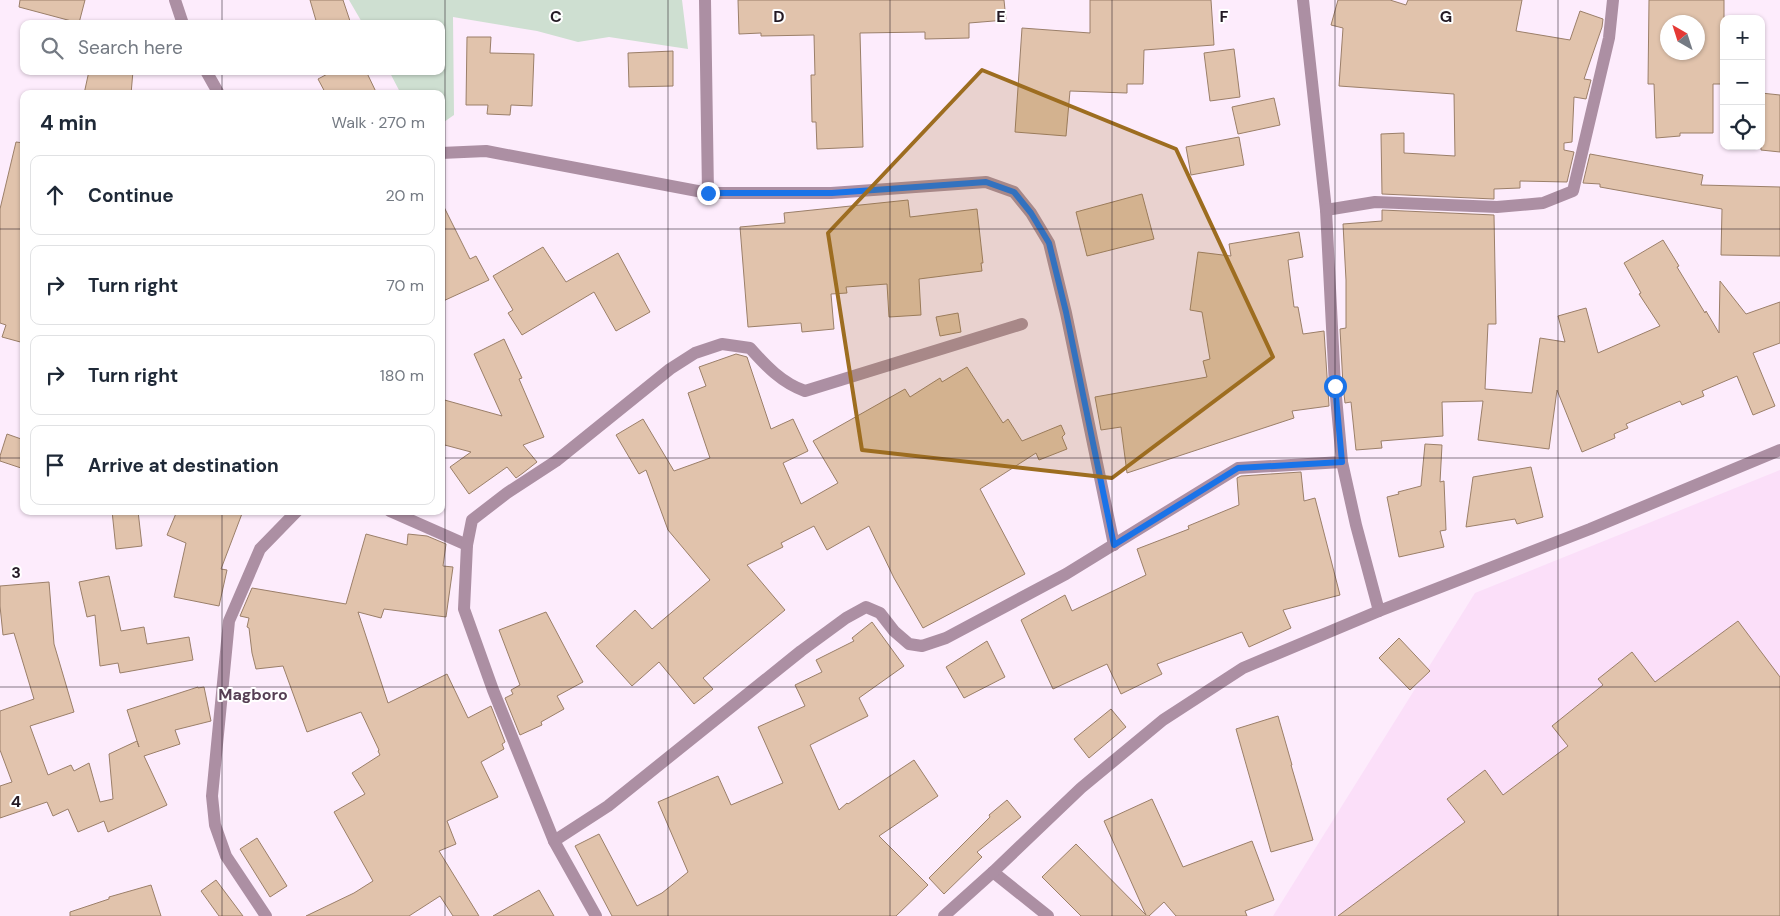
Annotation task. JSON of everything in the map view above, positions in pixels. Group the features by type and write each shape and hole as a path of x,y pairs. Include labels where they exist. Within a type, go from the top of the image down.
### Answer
{"street":[{"path":"175,0 182,20"},
{"path":"705,0 708,193"},
{"path":"1303,0 1326,210 1335,386 1342,462 1356,525 1379,611"},
{"path":"1326,210 1375,202 1496,207 1543,203 1573,191 1608,38 1613,0"},
{"path":"208,75 217,90"},
{"path":"445,153 486,151 708,193 832,193 986,182 1014,192 1031,213 1049,243 1066,312 1114,545"},
{"path":"596,916 554,842 493,690 464,609 467,546 472,520 556,461 670,369 695,353 722,344 750,348 768,368 794,387 805,391 1022,324"},
{"path":"944,916 1081,788 1163,720 1243,668 1379,611 1590,529 1780,450"},
{"path":"554,842 608,806 726,710 846,618 866,607 880,613 894,631 909,644 922,646 946,638 1066,574 1238,468 1342,462"},
{"path":"266,916 226,856 215,825 212,796 229,622 260,549 293,515"},
{"path":"399,515 467,546"},
{"path":"993,872 1048,916"}],"highlighted area":[{"path":"982,70 1176,149 1273,357 1112,478 862,450 828,233"}],"shaded area":[{"path":"1780,470 1780,916 1273,916 1475,593"}],"green space":[{"path":"349,0 682,0 688,49 609,37 578,42 537,31 453,17 454,115 445,121 445,90 399,90 391,75 445,75 445,20 361,20"}],"building":[{"path":"20,0 85,0 80,20 68,20 19,7"},
{"path":"310,0 343,0 350,20 316,20"},
{"path":"738,0 1004,0 1006,20 969,23 969,38 925,39 925,32 860,33 863,147 817,149 816,122 812,122 811,75 815,75 814,35 761,36 761,33 739,34"},
{"path":"1090,0 1211,0 1214,45 1144,50 1143,84 1127,84 1127,93 1070,91 1066,136 1015,132 1022,28 1090,33"},
{"path":"1338,0 1390,0 1406,5 1408,0 1522,0 1516,31 1570,40 1580,11 1603,19 1584,79 1591,80 1586,99 1574,97 1572,142 1564,143 1564,150 1574,152 1567,182 1520,181 1520,188 1494,189 1494,199 1382,194 1381,134 1404,133 1404,153 1455,156 1454,94 1339,86 1343,28 1331,25"},
{"path":"1649,0 1724,0 1724,15 1720,15 1720,84 1713,84 1713,133 1680,133 1680,136 1656,138 1654,84 1648,84"},
{"path":"467,37 491,37 490,53 534,54 532,106 511,105 510,115 487,114 488,105 466,105"},
{"path":"1234,49 1240,97 1210,101 1204,53"},
{"path":"673,51 673,86 629,87 628,53"},
{"path":"88,75 133,75 131,90 85,90"},
{"path":"326,75 368,75 375,90 324,90 318,79"},
{"path":"1765,93 1780,95 1780,152 1761,150 1765,150"},
{"path":"1274,98 1280,125 1238,134 1232,107"},
{"path":"1239,137 1244,165 1191,175 1186,147"},
{"path":"16,142 20,142 20,342 2,337 6,325 0,323 0,209"},
{"path":"1590,154 1703,175 1701,185 1780,187 1780,256 1721,255 1722,209 1600,187 1600,184 1583,183"},
{"path":"1142,194 1154,239 1087,256 1076,212"},
{"path":"908,200 910,217 977,209 983,263 981,263 982,271 919,279 921,315 889,317 887,284 846,287 847,293 831,294 834,329 802,332 801,323 748,327 740,227 785,223 784,213"},
{"path":"445,209 470,259 476,256 489,280 445,300"},
{"path":"1382,210 1494,215 1496,324 1488,324 1485,389 1532,393 1540,338 1565,342 1558,316 1586,308 1598,353 1660,326 1639,294 1641,293 1624,263 1663,240 1679,266 1677,267 1719,333 1720,281 1746,314 1780,302 1780,343 1753,353 1775,406 1753,415 1737,376 1702,391 1704,396 1682,405 1680,401 1626,424 1628,428 1614,434 1615,438 1582,452 1557,390 1549,449 1478,440 1483,401 1442,402 1443,436 1381,441 1382,448 1356,450 1351,402 1345,403 1343,385 1340,329 1346,328 1346,280 1343,224 1382,221"},
{"path":"1299,232 1303,257 1288,260 1294,307 1298,307 1303,334 1324,331 1329,406 1292,411 1294,418 1127,473 1121,427 1101,430 1095,397 1207,377 1203,361 1210,359 1202,312 1190,310 1198,252 1231,256 1229,244"},
{"path":"543,247 566,282 618,253 650,312 616,331 594,292 522,335 508,313 513,310 493,276"},
{"path":"958,313 961,332 940,336 936,317"},
{"path":"504,339 522,378 519,379 544,437 523,445 537,462 523,473 516,478 507,467 469,494 450,467 471,452 445,445 445,400 502,416 474,354"},
{"path":"736,354 747,357 771,429 793,419 808,451 783,463 801,504 838,483 813,441 905,389 910,397 940,378 942,382 967,367 1003,423 1008,419 1022,441 1061,425 1065,434 1062,437 1067,449 1039,460 1036,453 980,489 1025,574 923,628 894,578 869,526 827,550 814,526 781,543 783,547 747,565 785,610 703,678 713,689 694,704 659,662 632,686 596,646 635,610 652,629 710,580 668,530 646,470 639,474 616,435 643,419 674,471 710,458 688,393 706,386 699,367"},
{"path":"7,434 20,439 20,468 0,461"},
{"path":"1425,444 1442,445 1440,482 1444,481 1446,530 1440,531 1444,547 1399,557 1387,497 1421,486"},
{"path":"1531,467 1543,517 1517,524 1515,519 1466,527 1473,477"},
{"path":"1301,472 1304,501 1315,498 1340,595 1283,610 1291,628 1249,647 1242,632 1157,664 1162,674 1121,694 1107,664 1053,689 1021,620 1065,595 1072,611 1146,575 1137,549 1189,529 1188,526 1239,505 1237,478 1241,476"},
{"path":"112,515 138,515 142,546 116,549"},
{"path":"175,515 241,515 221,569 227,570 219,606 174,597 186,543 167,535"},
{"path":"366,534 407,545 408,534 427,536 446,544 443,566 453,567 446,617 384,609 381,618 358,612 388,703 447,674 468,718 491,706 505,742 502,744 504,749 481,762 498,797 447,821 456,844 439,851 479,916 453,916 440,896 409,916 306,916 354,893 373,881 334,812 365,794 352,773 380,755 379,750 361,712 307,732 283,666 256,669 249,628 247,627 249,618 240,616 252,588 346,604"},
{"path":"109,576 121,631 144,627 147,644 189,637 193,660 120,673 118,663 100,666 95,615 87,617 79,582"},
{"path":"49,582 54,644 74,712 30,726 48,775 71,765 74,771 89,763 100,802 113,799 109,754 137,741 139,747 127,710 198,687 204,687 211,721 175,730 180,744 144,756 167,805 108,832 104,821 78,832 68,809 53,816 47,802 0,818 0,786 12,782 0,750 0,711 34,699 14,633 3,635 0,586"},
{"path":"546,612 583,682 557,696 564,709 541,722 542,725 520,735 505,698 513,694 511,690 520,685 499,630"},
{"path":"1738,621 1780,677 1780,916 1338,916 1465,822 1447,799 1485,770 1503,795 1568,746 1552,726 1603,685 1598,679 1632,652 1655,682"},
{"path":"872,622 904,666 859,698 868,716 810,745 839,810 914,760 938,796 879,836 928,885 896,916 612,916 575,846 599,834 637,906 662,893 688,872 658,802 718,776 731,805 783,783 758,727 805,706 795,685 822,672 816,660 854,641 852,638"},
{"path":"1399,638 1430,671 1410,690 1379,658"},
{"path":"987,641 1005,677 964,698 946,667"},
{"path":"1111,709 1126,727 1089,758 1074,739"},
{"path":"1278,716 1313,840 1271,852 1236,729"},
{"path":"1152,799 1183,867 1252,841 1274,900 1245,911 1247,916 1176,916 1164,902 1149,916 1081,916 1042,877 1076,844 1146,915 1104,821"},
{"path":"1007,800 1021,817 977,852 982,857 944,894 929,878 990,817 989,815"},
{"path":"257,838 287,886 270,897 240,849"},
{"path":"216,880 243,916 219,916 201,891"},
{"path":"151,885 161,916 70,916 70,912 109,899 109,897"},
{"path":"539,890 554,916 493,916"}],"district":[{"name":"Magboro","path":"253,694"}],"route":[{"path":"708,193 832,193 986,182 1014,192 1031,213 1049,243 1066,312 1114,545 1238,468 1342,462 1335,386"}]}
